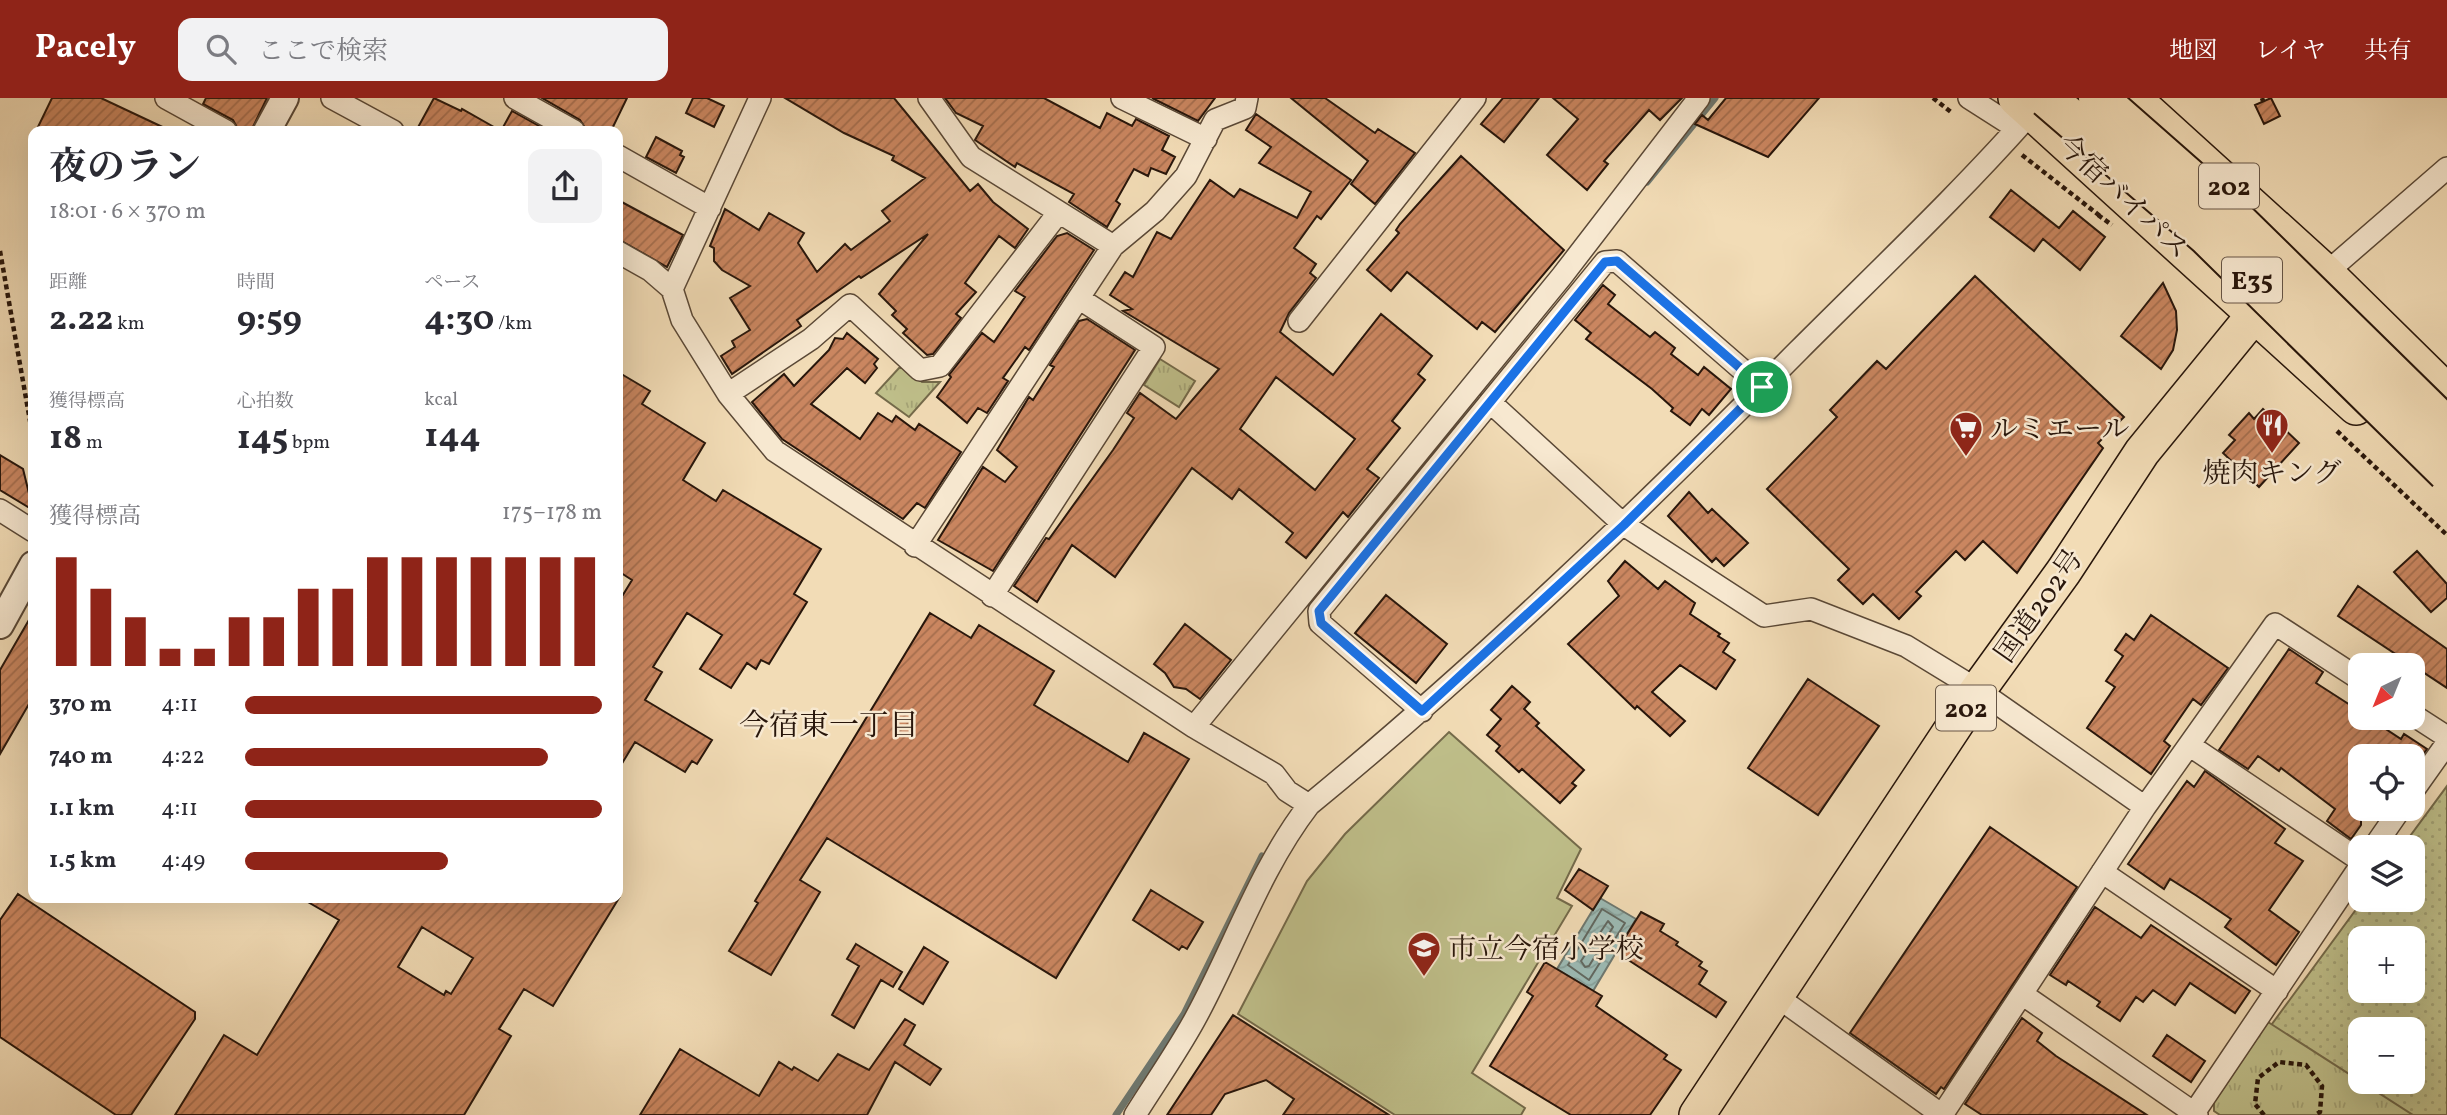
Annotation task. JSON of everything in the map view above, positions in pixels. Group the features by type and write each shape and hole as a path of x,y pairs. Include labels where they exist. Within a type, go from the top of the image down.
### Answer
{"highway":[{"name":"E35","path":"2098,98 2231,215 2447,427"},
{"name":"202","path":"2133,98 2326,273 2447,392"},
{"name":"E35","path":"2027,112 2206,235 2447,472"},
{"name":"今宿バイパス","path":"2027,112 2371,421 2447,495"},
{"name":"国道202号","path":"1697,1115 1978,690 2064,571 2142,452 2254,315 2326,273"}],"street":[{"path":"166,98 217,126"},
{"path":"270,126 285,98"},
{"path":"332,98 384,126"},
{"path":"516,98 566,126"},
{"path":"672,289 760,98"},
{"path":"929,98 971,157 1113,246"},
{"path":"1122,98 1206,139"},
{"path":"915,546 1113,246 1155,211 1186,176 1215,120 1245,108 1247,98"},
{"path":"1299,321 1475,98"},
{"path":"1194,727 1562,276 1699,98"},
{"path":"1964,107 2027,112"},
{"path":"1135,1115 1195,1018 1247,909 1292,827 1309,805 1422,711 1624,525 1762,387 2027,112"},
{"path":"623,159 710,208"},
{"path":"2326,273 2447,168"},
{"path":"728,394 811,339 850,304 920,370 940,366 1059,212"},
{"path":"623,255 650,270 672,289 682,320 728,394 775,451 915,546 1194,727 1274,774 1287,791 1309,805"},
{"path":"1422,711 1321,623 1319,611 1605,262 1617,261 1762,387"},
{"path":"992,596 1154,347 1080,299"},
{"path":"1490,402 1624,525 1764,617 1811,609 1906,646 1978,690 2145,807"},
{"path":"0,510 28,528"},
{"path":"0,625 28,574"},
{"path":"1776,996 1942,1115 2145,807 2275,624 2348,672"},
{"path":"2426,723 2447,737"},
{"path":"2425,774 2447,743"},
{"path":"2189,745 2348,854"},
{"path":"2102,872 2277,991"},
{"path":"2021,994 2195,1114 2348,883"}],"path":[{"path":"1933,98 1964,107"},
{"path":"2027,112 2122,233"},
{"path":"0,251 28,410"},
{"path":"2332,426 2447,535"},
{"path":"2264,1115 2255,1104 2258,1078 2279,1062 2306,1065 2322,1086 2318,1113 2328,1115"},
{"path":"2251,1071 2258,1078"}],"green space":[{"path":"1160,359 1195,381 1179,407 1144,385"},
{"path":"899,368 905,368 922,382 940,382 909,417 876,393"},
{"name":"市立今宿小学校","path":"1449,732 1581,849 1557,898 1572,906 1472,1073 1525,1108 1521,1115 1395,1115 1238,1014 1307,881 1345,834"},
{"path":"2447,786 2447,1115 2367,1115 2247,1058 2354,912 2425,912 2425,835 2411,835 2421,821 2425,821 2425,816"},
{"path":"2268,1022 2348,1073 2348,1094 2380,1094 2413,1115 2220,1115 2214,1111 2214,1102"}],"water":[{"path":"1600,898 1636,919 1593,991 1557,969"}],"building":[{"path":"52,98 101,98 160,126 38,126"},
{"path":"206,98 267,98 253,126 236,126 233,120 203,104"},
{"path":"434,98 461,111 462,109 492,126 419,126"},
{"path":"542,98 627,98 613,126 584,126 580,120"},
{"path":"693,98 707,98 724,106 714,127 686,113"},
{"path":"785,98 894,98 970,191 978,184 993,202 1028,229 1015,248 999,236 965,283 976,292 956,314 961,318 933,354 927,355 903,333 907,329 892,315 896,311 879,294 928,234 861,278 859,276 797,320 801,326 732,374 721,356 735,347 732,341 750,330 730,298 750,286 722,270 714,261 714,248 710,246 725,209 759,230 769,213 804,233 798,243 817,272 845,244 851,250 890,221 882,211 925,178 892,160 894,156 844,133"},
{"path":"945,98 1044,98 1100,128 1107,113 1132,126 1136,119 1169,136 1162,150 1175,157 1166,174 1151,168 1148,176 1134,169 1116,201 1120,204 1107,227 1069,202 1074,194 1017,163 1015,167 975,140 983,126 956,113"},
{"path":"1152,98 1215,98 1198,121"},
{"path":"1291,98 1325,98 1375,133 1378,129 1415,153 1375,204 1351,184 1368,161"},
{"path":"1503,98 1539,98 1504,142 1481,124"},
{"path":"1553,98 1682,98 1660,120 1649,110 1604,161 1608,164 1587,190 1547,155 1578,119"},
{"path":"1726,98 1819,98 1768,157 1695,124 1702,115 1708,120"},
{"path":"2271,98 2280,116 2264,124 2255,105"},
{"path":"512,111 539,126 504,126"},
{"path":"1256,114 1351,180 1321,219 1317,216 1294,248 1316,264 1310,273 1316,278 1289,313 1280,332 1333,375 1381,314 1432,356 1418,374 1425,380 1392,421 1400,428 1367,469 1379,478 1348,517 1343,512 1306,558 1286,542 1293,533 1239,489 1232,499 1192,468 1115,577 1072,545 1037,602 1014,586 1134,418 1127,413 1140,393 1176,419 1219,369 1123,311 1132,309 1110,295 1125,272 1133,277 1157,232 1171,239 1210,180 1234,197 1240,189 1297,218 1311,192 1259,163 1271,147 1246,130","holes":["1276,377 1355,439 1315,490 1240,429"]},
{"path":"656,137 682,151 680,155 684,157 676,173 646,157"},
{"path":"1461,156 1564,250 1495,332 1482,322 1477,329 1407,272 1391,291 1367,270 1399,233 1396,230 1400,224"},
{"path":"2011,190 2059,228 2073,211 2105,237 2080,270 2043,239 2034,251 1990,217"},
{"path":"623,203 683,235 667,267 623,242"},
{"path":"1067,233 1094,250 1029,350 1025,347 1003,378 1008,381 987,413 978,408 967,423 937,397 951,377 949,375 982,333 994,342 1025,297 1015,291 1057,236"},
{"path":"1975,276 2124,417 2098,443 2103,448 2017,573 1983,541 1965,560 1956,551 1916,592 1921,596 1899,619 1873,594 1863,604 1838,580 1849,569 1767,489 1837,417 1830,410 1877,361 1886,369"},
{"path":"2163,283 2176,311 2177,330 2173,350 2161,369 2121,336"},
{"path":"1603,285 1615,295 1608,304 1650,337 1655,332 1675,348 1671,354 1698,375 1704,367 1731,389 1709,415 1702,409 1690,425 1671,411 1673,408 1652,389 1586,339 1591,333 1575,320"},
{"path":"1087,319 1135,350 993,571 938,540 983,467 1005,482 1017,467 997,450 1029,397 1033,400 1054,367 1050,365 1079,321"},
{"path":"847,333 878,359 874,364 877,368 865,383 847,368 811,404 860,439 878,413 892,422 896,416 915,430 919,424 961,452 925,508 917,503 903,519 782,439 752,402 784,374 794,386 829,350 835,338 843,339"},
{"path":"623,375 650,391 642,404 705,443 683,480 716,501 723,490 821,549 794,594 807,602 769,664 761,660 756,669 747,663 731,688 700,669 722,635 687,613 653,667 662,672 645,700 712,740 697,764 692,761 685,772 635,742 623,762 623,595 632,580 623,574"},
{"path":"2263,409 2299,443 2259,487 2223,453 2235,440 2229,435 2249,413 2254,419"},
{"path":"0,455 23,469 28,490 28,507 0,490"},
{"path":"1689,492 1708,513 1712,509 1748,543 1724,566 1716,558 1712,562 1668,516"},
{"path":"2417,551 2447,584 2447,598 2431,612 2394,572"},
{"path":"1625,561 1658,589 1665,581 1695,603 1690,614 1729,643 1723,652 1735,660 1716,689 1680,665 1652,692 1685,721 1670,736 1637,706 1635,709 1568,644 1619,596 1608,581"},
{"path":"2358,586 2447,649 2447,688 2426,674 2426,653 2394,653 2338,616"},
{"path":"1386,595 1447,644 1416,683 1355,633"},
{"path":"930,613 971,638 979,625 1054,671 1034,705 1128,762 1144,733 1189,759 1056,978 827,838 800,880 820,892 771,975 729,951 758,903 755,901"},
{"path":"2151,615 2228,668 2201,705 2193,699 2164,741 2170,746 2151,774 2087,728 2115,687 2106,681 2123,656 2115,650 2126,634 2134,640"},
{"path":"28,622 28,706 0,754 0,670"},
{"path":"1185,624 1231,660 1200,699 1186,689 1174,687 1165,673 1154,664"},
{"path":"2289,649 2323,672 2316,683 2348,704 2348,730 2387,730 2401,739 2404,734 2419,744 2348,744 2348,821 2361,821 2361,825 2354,835 2348,837 2327,821 2335,809 2281,768 2279,771 2258,756 2248,769 2219,750"},
{"path":"1808,679 1879,726 1818,815 1748,768"},
{"path":"1512,686 1530,702 1524,709 1539,723 1536,726 1584,770 1572,783 1576,786 1560,803 1522,769 1519,772 1496,751 1500,746 1487,735 1501,719 1491,710"},
{"path":"2205,771 2285,829 2275,843 2303,861 2269,910 2299,932 2276,965 2225,927 2231,919 2170,879 2164,889 2128,864 2187,781 2194,787"},
{"path":"1990,827 2077,887 1944,1089 1941,1087 1936,1094 1850,1033"},
{"path":"1579,869 1608,886 1593,910 1565,890"},
{"path":"1151,890 1203,922 1187,949 1182,946 1179,950 1133,920"},
{"path":"18,894 195,1012 195,1019 131,1115 116,1115 0,1037 0,920"},
{"path":"310,903 616,903 553,1006 524,989 499,1029 511,1036 464,1115 175,1115 224,1035 257,1055 339,920","holes":["422,927 473,958 451,994 446,991 444,995 398,967"]},
{"path":"2095,907 2141,938 2151,925 2250,991 2235,1013 2190,983 2175,1005 2153,990 2143,1002 2136,997 2120,1021 2097,1006 2100,1002 2068,981 2066,985 2050,975"},
{"path":"1641,912 1664,924 1660,931 1702,962 1699,966 1707,971 1699,984 1726,1002 1716,1017 1616,952"},
{"path":"856,944 902,972 893,987 881,980 854,1028 832,1015 859,966 847,959"},
{"path":"924,947 948,962 923,1004 899,989"},
{"path":"1545,962 1602,996 1596,1006 1667,1055 1664,1059 1681,1070 1650,1115 1571,1115 1490,1066 1533,996 1527,992"},
{"path":"1233,1015 1389,1115 1283,1115 1294,1099 1266,1080 1225,1094 1211,1115 1167,1115"},
{"path":"2022,1018 2042,1033 2037,1041 2056,1056 2147,1115 1982,1115 1965,1104"},
{"path":"905,1019 915,1025 904,1045 941,1069 930,1085 895,1062 867,1115 640,1115 680,1049 759,1096 779,1062 818,1081 838,1054 869,1070"},
{"path":"2167,1035 2205,1061 2191,1082 2153,1056"}],"waterway":[{"path":"1647,182 1715,98"},
{"path":"1116,1115 1184,1014 1262,856"}],"place":[{"name":"焼肉キング","path":"2272,455"},
{"name":"ルミエール","path":"1966,458"},
{"name":"市立今宿小学校","path":"1424,978"}],"district":[{"name":"今宿東一丁目","path":"829,725"}],"route":[{"path":"1617,261 1762,387 1624,525 1422,711 1321,623 1319,611 1605,262 1617,261"}]}
